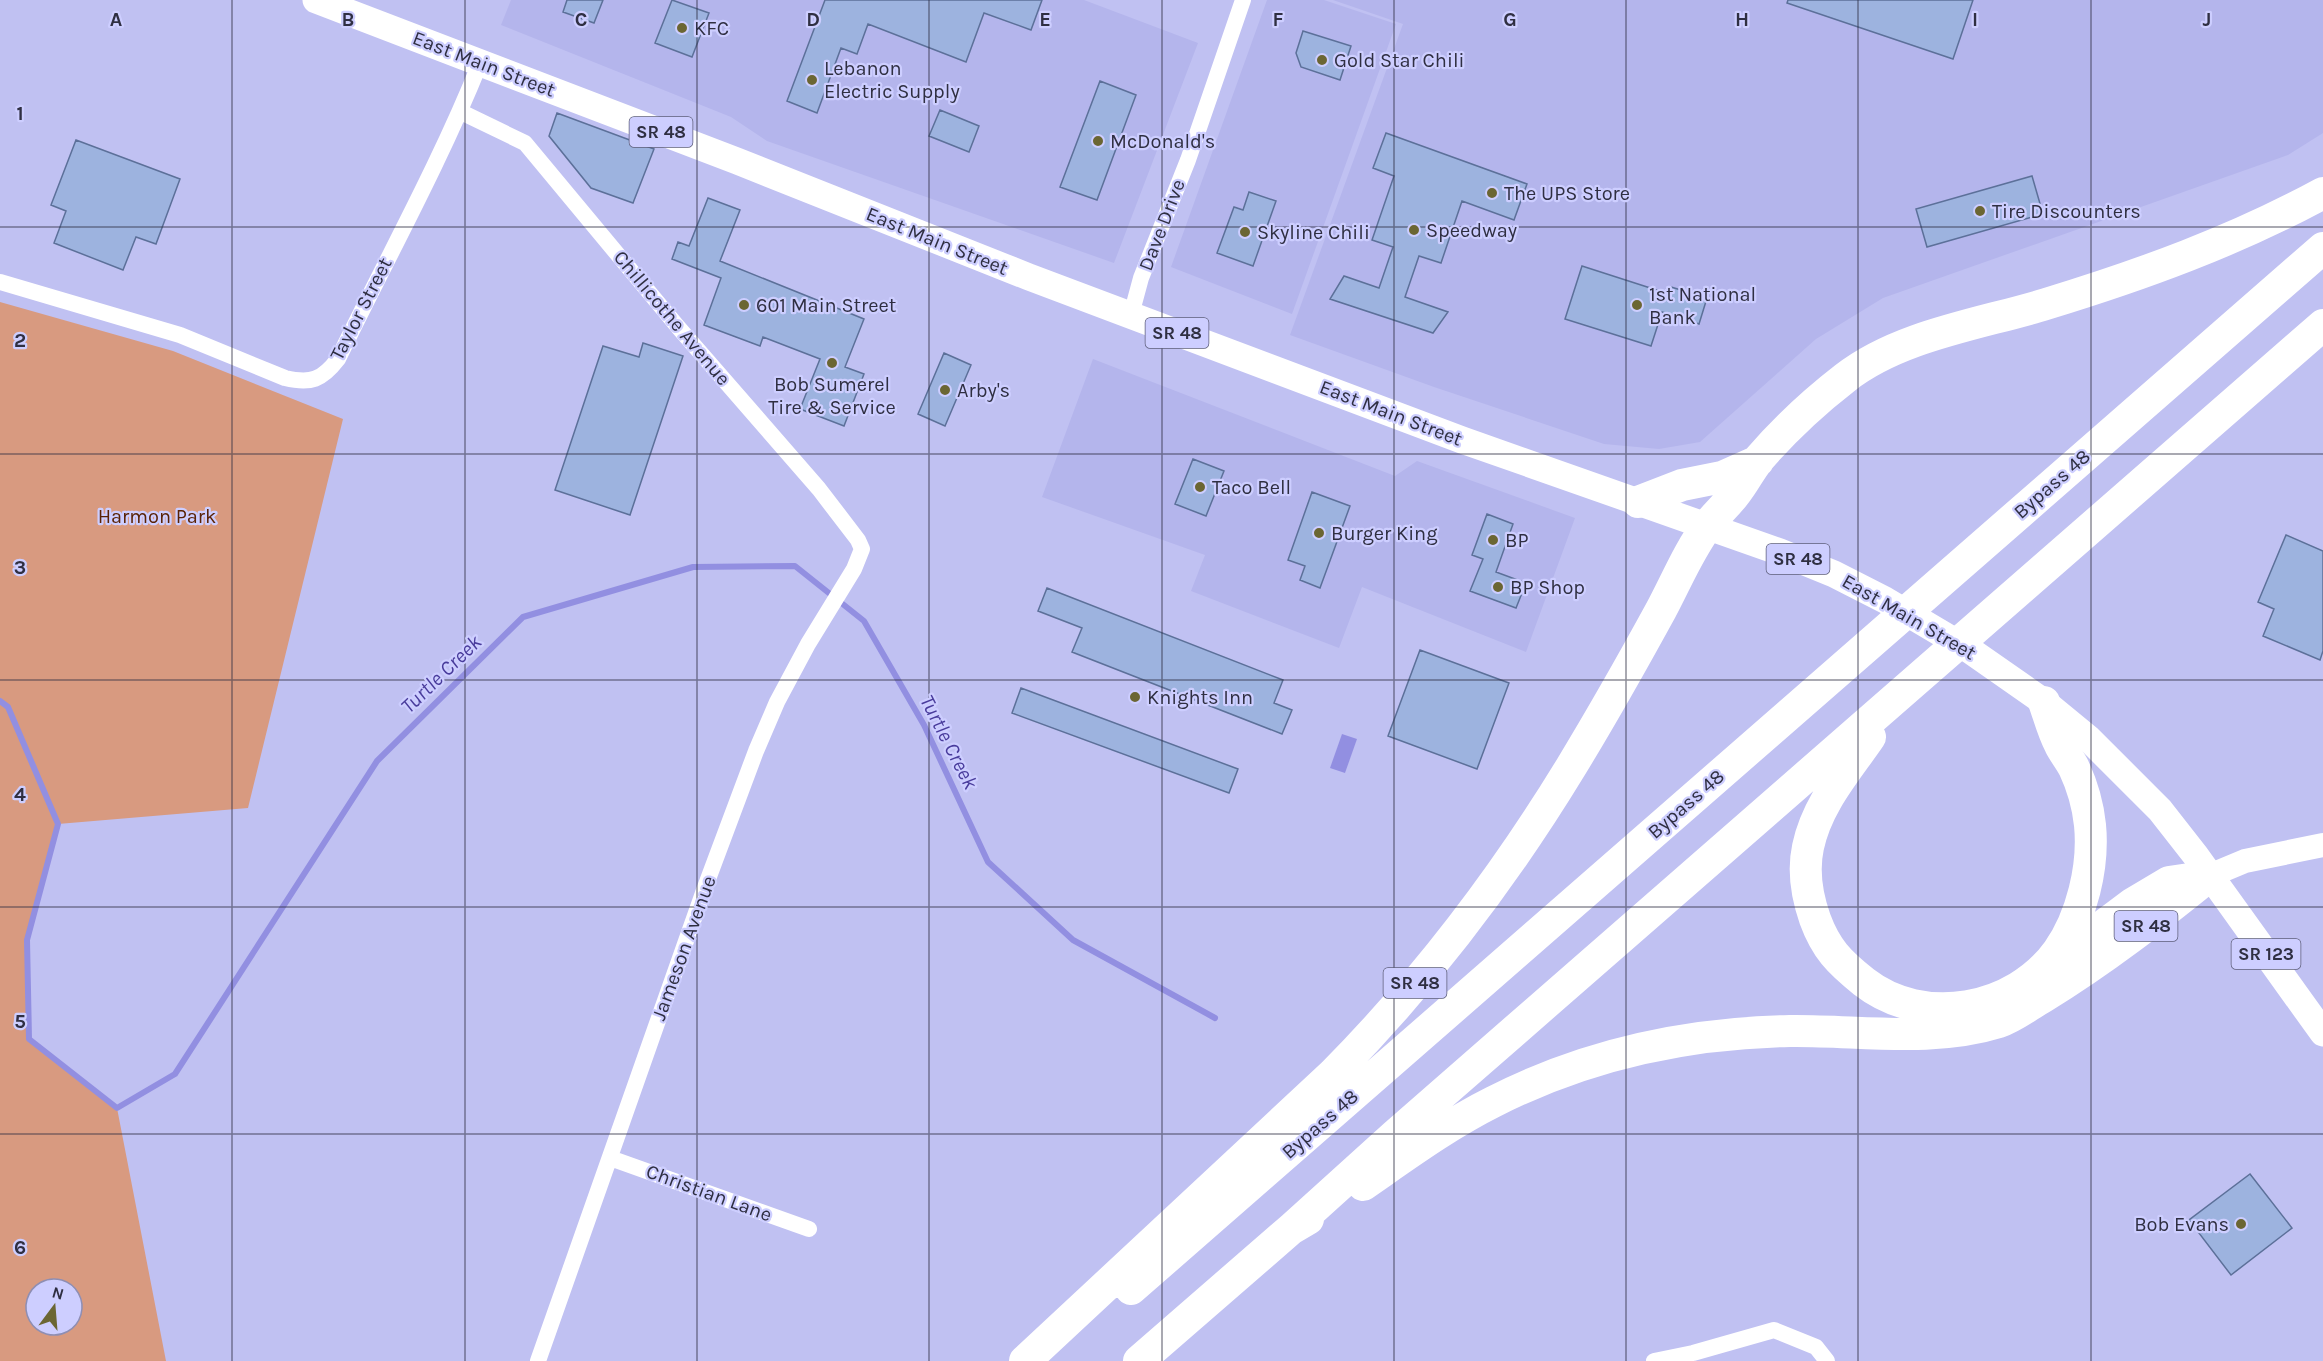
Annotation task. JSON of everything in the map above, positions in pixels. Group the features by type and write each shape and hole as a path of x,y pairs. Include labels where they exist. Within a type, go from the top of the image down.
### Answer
{"highway":[{"path":"1707,526 1734,495 1758,461 1810,408 1847,376 1889,353 1935,335 2043,306 2167,264 2262,224 2323,194"},
{"name":"Bypass 48","path":"1050,1361 2323,248"},
{"path":"1291,1229 1404,1127 2323,326"},
{"path":"1638,502 1682,485 1722,477 1758,461"},
{"name":"SR 48","path":"1025,1361 1333,1074 1365,1042 1412,987 1466,920 1539,819 1625,675 1707,526"},
{"path":"1899,695 1826,798 1808,846 1806,877 1811,905 1822,938 1842,965 1872,988 1892,999 1912,1005 1933,1008 1976,1004 2008,993 2132,904 2169,882 2209,876"},
{"path":"2031,977 2057,952 2068,933 2085,889 2090,857 2090,823 2084,795 2074,768 2060,745 2044,702"},
{"name":"SR 48","path":"1139,1361 1291,1229 1347,1197 1459,1121 1492,1102 1557,1074 1612,1055 1679,1041 1761,1032 1927,1033 1978,1028 2001,1021 2081,974 2209,876"}],"main road":[{"name":"East Main Street","path":"316,0 726,157 1029,277 1462,440 1707,526 1834,574 1885,600 1971,651 2044,702 2089,739 2160,810 2323,1033"}],"street":[{"name":"Dave Drive","path":"1131,315 1141,278 1188,160 1244,0"},
{"name":"Taylor Street","path":"0,282 180,335 285,378 300,381 316,379 329,371 338,358 415,208 461,112 480,63"},
{"name":"Chillicothe Avenue","path":"461,112 525,143 670,318 819,489 858,540 862,549"},
{"name":"Jameson Avenue","path":"538,1361 704,890 756,751 777,702 808,644 854,569 862,549"},
{"path":"2209,876 2245,861 2323,845"},
{"name":"Christian Lane","path":"610,1158 809,1228"},
{"path":"1654,1361 1693,1353 1774,1330 1816,1347 1827,1361"}],"shaded area":[{"path":"511,0 1084,0 1198,43 1114,263 767,141 731,117 501,25"},
{"path":"1267,0 1324,0 1396,24 1292,314 1171,267"},
{"path":"1333,0 2323,0 2323,133 2288,155 1883,298 1816,339 1700,442 1659,449 1604,444 1434,387 1290,335 1403,24"},
{"path":"1093,359 1395,476 1417,461 1575,518 1526,652 1362,587 1339,648 1191,591 1205,555 1042,497"},
{"path":"1342,734 1357,739 1345,773 1330,768"}],"green space":[{"name":"Harmon Park","path":"0,302 173,351 343,419 248,808 58,824 27,940 29,1039 117,1108 166,1361 0,1361"}],"building":[{"path":"567,0 603,0 594,23 563,12"},
{"name":"KFC","path":"672,0 709,13 692,57 655,43"},
{"path":"825,0 1042,0 1031,30 984,13 966,62 868,24 857,54 841,48 817,113 787,101"},
{"path":"1788,0 1973,0 1953,59 1787,3"},
{"name":"Gold Star Chili","path":"1303,31 1351,46 1340,80 1301,67 1296,53"},
{"name":"McDonald's","path":"1100,81 1136,95 1097,200 1060,187"},
{"path":"940,110 979,126 969,152 929,136"},
{"path":"557,113 654,149 633,203 591,188 549,136"},
{"path":"1386,133 1527,184 1514,220 1462,201 1441,263 1419,256 1405,297 1448,312 1433,333 1330,299 1344,276 1379,288 1393,247 1372,240 1394,176 1373,168"},
{"path":"76,140 180,179 156,244 136,237 123,270 54,243 66,211 51,205"},
{"name":"Tire Discounters","path":"2032,176 2043,214 1927,247 1916,209"},
{"name":"Skyline Chili","path":"1249,192 1276,201 1253,266 1217,253 1234,207 1243,210"},
{"path":"708,198 740,210 720,261 864,319 845,367 864,374 844,426 800,409 820,359 763,337 760,346 704,325 721,278 672,259 678,242 689,246"},
{"name":"1st National Bank","path":"1582,266 1669,294 1671,287 1707,298 1699,324 1662,312 1651,346 1565,319"},
{"path":"643,343 683,356 630,515 555,490 603,346 639,357"},
{"name":"Arby's","path":"944,353 971,365 945,426 918,414"},
{"name":"Taco Bell","path":"1193,459 1224,471 1206,516 1175,504"},
{"name":"Burger King","path":"1312,492 1350,506 1320,588 1300,580 1305,566 1288,560"},
{"path":"1487,514 1513,524 1496,572 1526,583 1516,608 1470,591 1483,559 1472,555"},
{"path":"2286,535 2323,551 2323,651 2320,660 2263,636 2274,609 2258,602"},
{"path":"1047,588 1283,680 1274,703 1292,710 1282,734 1072,652 1082,628 1038,611"},
{"path":"1420,650 1509,683 1477,769 1388,736"},
{"path":"1021,688 1238,769 1229,793 1012,713"},
{"name":"Bob Evans","path":"2250,1174 2292,1228 2231,1275 2189,1220"}],"waterway":[{"name":"Turtle Creek","path":"0,701 8,707 58,824 27,940 29,1039 117,1108 175,1074 377,761 523,617 693,567 795,566 864,621 924,725 988,862 1073,940 1215,1018"}],"place":[{"name":"KFC","path":"682,28"},
{"name":"Gold Star Chili","path":"1322,60"},
{"name":"Lebanon Electric Supply","path":"812,80"},
{"name":"McDonald's","path":"1098,141"},
{"name":"The UPS Store","path":"1492,193"},
{"name":"Tire Discounters","path":"1980,211"},
{"name":"Speedway","path":"1414,230"},
{"name":"Skyline Chili","path":"1245,232"},
{"name":"601 Main Street","path":"744,305"},
{"name":"1st National Bank","path":"1637,305"},
{"name":"Bob Sumerel Tire & Service","path":"832,363"},
{"name":"Arby's","path":"945,390"},
{"name":"Taco Bell","path":"1200,487"},
{"name":"Burger King","path":"1319,533"},
{"name":"BP","path":"1493,540"},
{"name":"BP Shop","path":"1498,587"},
{"name":"Knights Inn","path":"1135,697"},
{"name":"Bob Evans","path":"2241,1224"}]}
